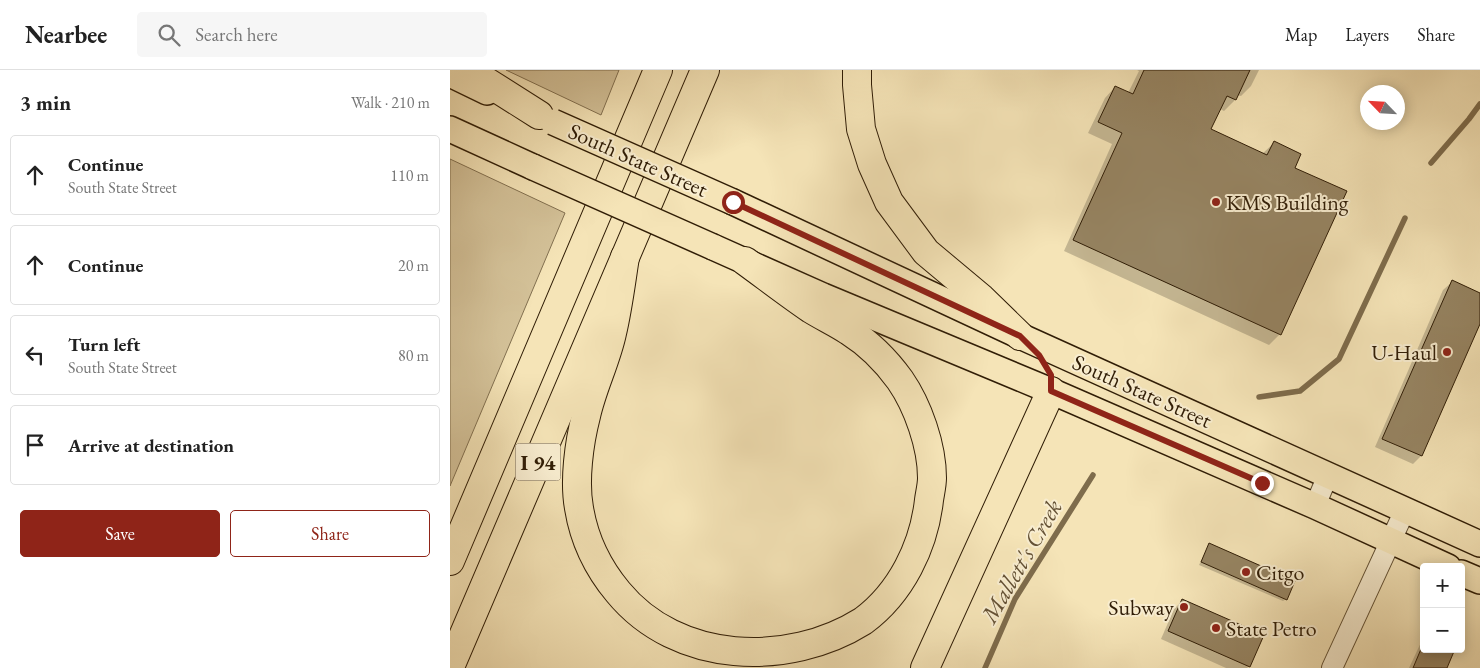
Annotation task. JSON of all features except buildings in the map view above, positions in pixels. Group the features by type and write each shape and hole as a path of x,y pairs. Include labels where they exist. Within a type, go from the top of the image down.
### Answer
{"highway":[{"path":"468,70 546,119"},
{"path":"450,533 640,70"},
{"name":"I 94","path":"450,560 658,70"},
{"name":"I 94","path":"450,667 705,70"},
{"path":"858,70 857,85 861,129 872,164 889,202 926,252 981,298 1020,336"},
{"path":"625,257 612,333 586,416 578,471 579,507 587,539 604,576 627,604 652,624 688,645 730,656 765,656 796,652 830,641 864,621 889,597 911,564 927,518 932,477 926,438 914,406 899,379 875,352 851,332 813,310 745,261"},
{"path":"925,668 1051,391"}],"main road":[{"name":"South State Street","path":"450,74 733,202 1020,336 1480,544"},
{"name":"South State Street","path":"450,129 822,296 1051,391 1315,506 1439,563"},
{"path":"1020,336 1039,355 1051,375 1051,391"},
{"path":"1465,575 1480,581"}],"street":[{"path":"1315,506 1328,475"},
{"path":"1332,668 1405,510"}],"shaded area":[{"path":"506,70 619,70 601,115"},
{"path":"450,159 565,213 450,486"}],"waterway":[{"name":"Mallett's Creek","path":"1431,163 1480,104"},
{"name":"Mallett's Creek","path":"1259,397 1300,391 1339,359 1405,218"},
{"name":"Mallett's Creek","path":"985,668 1015,599 1093,475"}],"place":[{"name":"KMS Building","path":"1216,202"},
{"name":"U-Haul","path":"1447,352"},
{"name":"Citgo","path":"1246,572"},
{"name":"Subway","path":"1184,607"},
{"name":"State Petro","path":"1216,628"}],"route":[{"path":"733,202 1020,336 1039,355 1051,375 1051,391 1262,483"}]}
